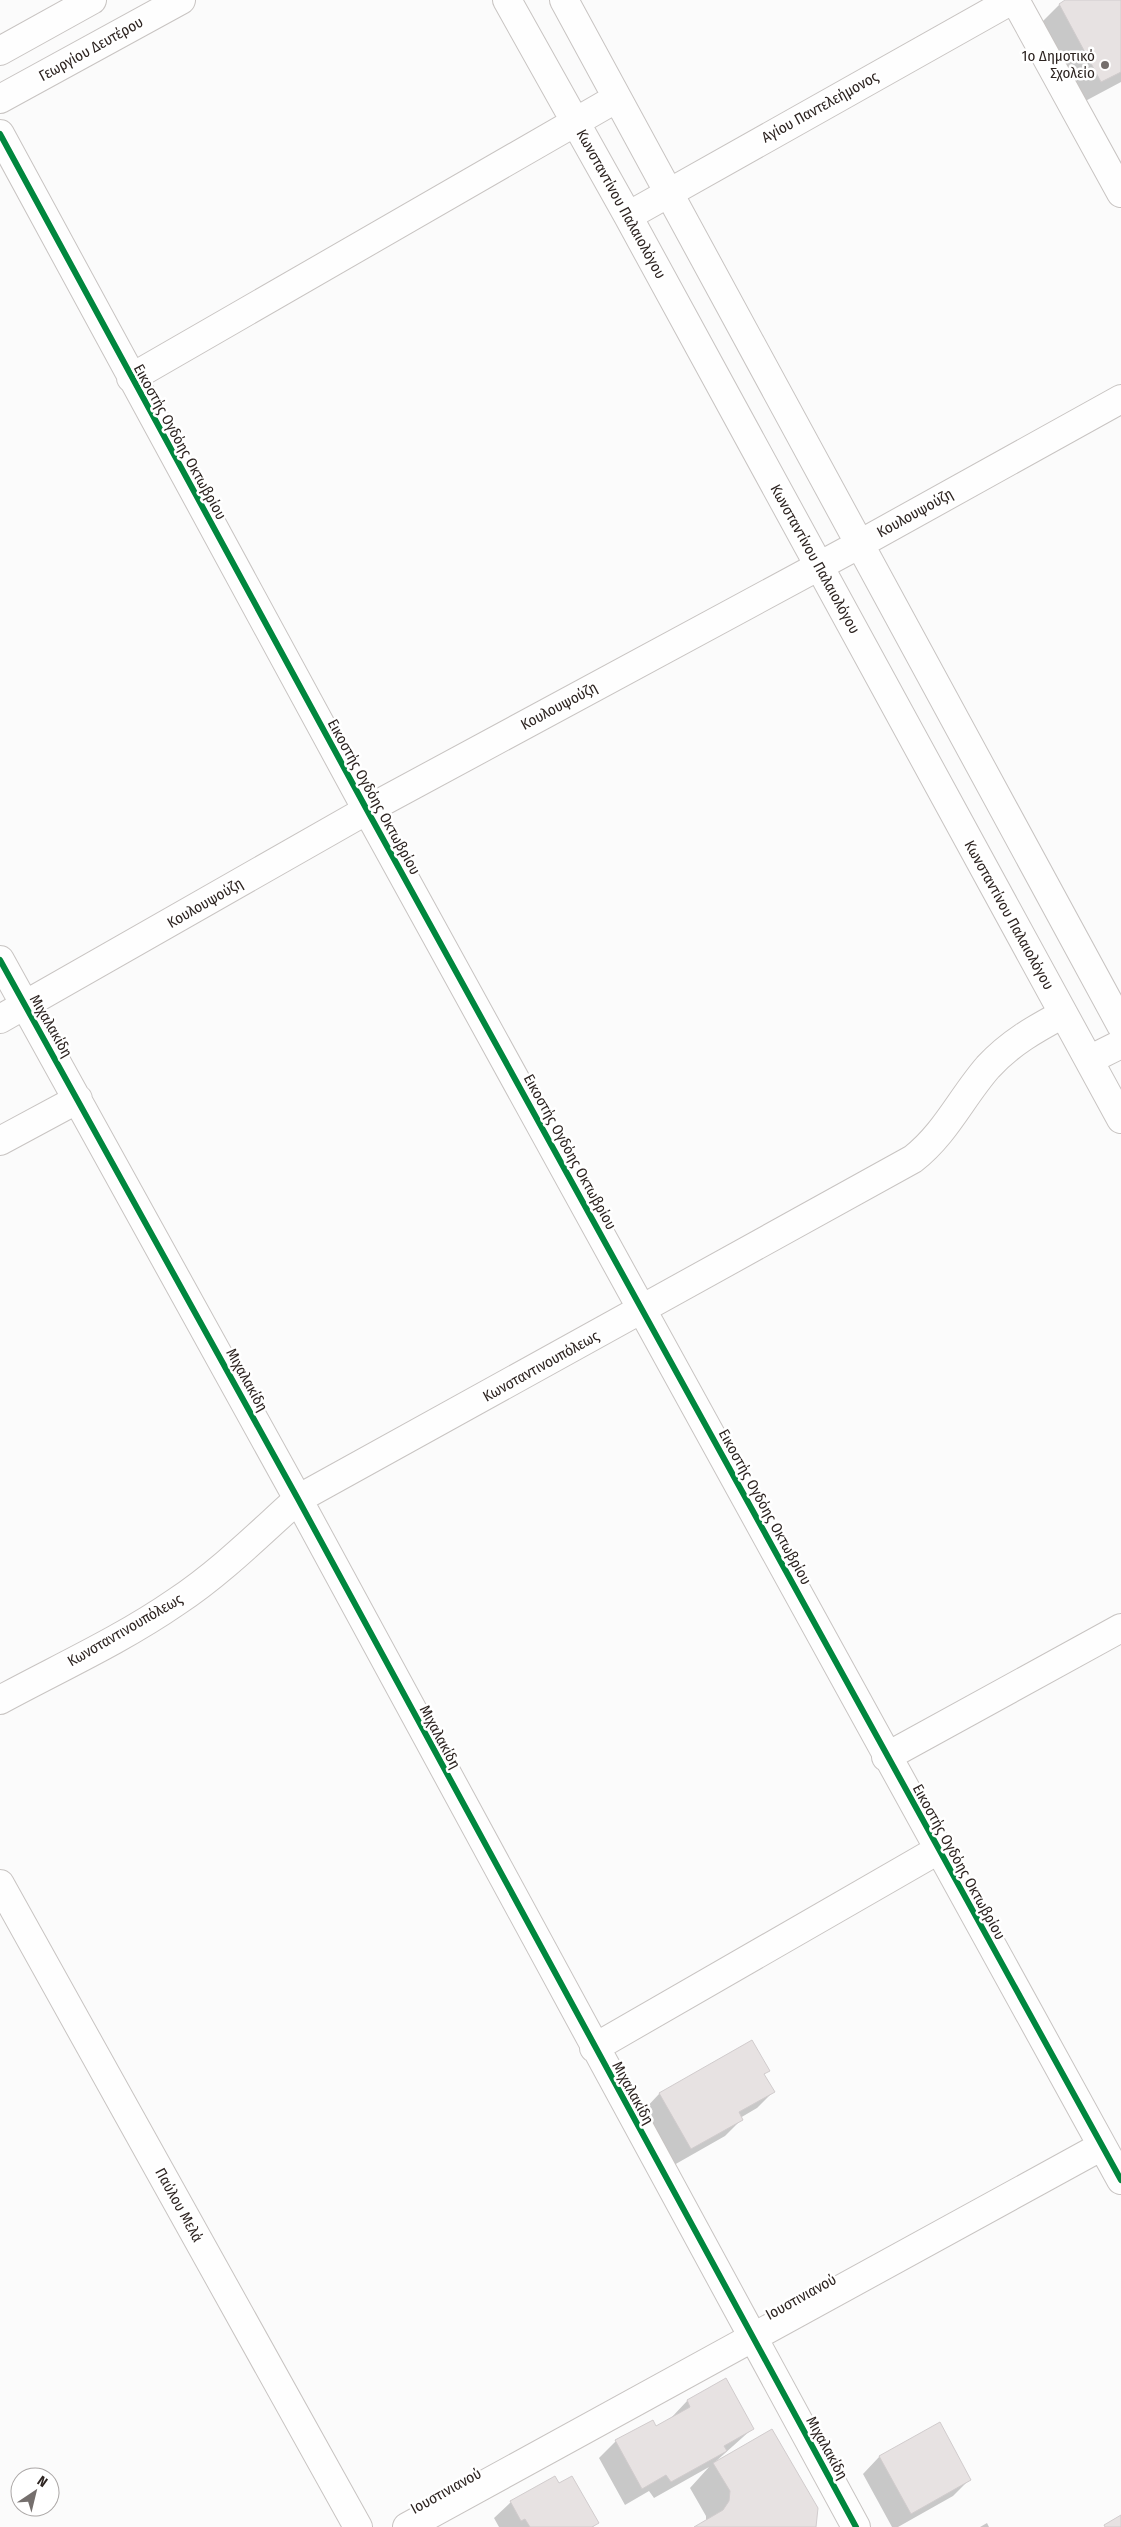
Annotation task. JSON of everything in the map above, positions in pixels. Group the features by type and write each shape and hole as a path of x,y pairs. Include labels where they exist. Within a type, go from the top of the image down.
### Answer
{"street":[{"path":"0,51 92,0"},
{"name":"Γεωργίου Δευτέρου","path":"0,99 181,0"},
{"name":"Κωνσταντίνου Παλαιολόγου","path":"507,0 628,216 1121,1119"},
{"path":"564,0 858,545 1121,1025"},
{"path":"1013,0 1121,193"},
{"name":"Αγίου Παντελεήμονος","path":"628,216 1013,0"},
{"path":"131,378 617,98"},
{"name":"Εικοστής Ογδόης Οκτωβρίου","path":"0,134 367,810 643,1310 886,1757 1121,2180"},
{"name":"Κουλουψούζη","path":"0,1019 367,810 858,545 1121,399"},
{"name":"Μιχαλακίδη","path":"0,960 298,1499 594,2048 856,2527"},
{"name":"Κωνσταντινουπόλεως","path":"0,1700 152,1618 178,1601 219,1570 298,1499 643,1310 913,1159 942,1132 976,1083 999,1056 1029,1031 1063,1014"},
{"path":"1089,1060 1121,1044"},
{"path":"0,1141 78,1099"},
{"path":"886,1757 1121,1628"},
{"path":"594,2048 938,1850"},
{"name":"Παύλου Μελά","path":"0,1884 358,2527"},
{"name":"Ιουστινιανού","path":"407,2527 1102,2146"}],"building":[{"name":"1o Δημοτικό Σχολείο","path":"1065,0 1121,0 1121,72 1101,82 1059,4"},
{"path":"752,2040 770,2071 764,2074 775,2092 739,2112 743,2120 691,2149 659,2093"},
{"path":"726,2378 754,2429 724,2446 727,2451 671,2482 666,2475 642,2489 615,2440 653,2420 656,2426 690,2407 687,2400"},
{"path":"940,2422 971,2480 911,2514 879,2456"},
{"path":"772,2429 818,2508 816,2527 694,2527 723,2510 729,2501 730,2491 713,2463"},
{"path":"555,2476 559,2483 572,2476 599,2523 592,2527 530,2527 525,2519 521,2521 510,2501"},
{"path":"1121,2515 1121,2527 1105,2527 1104,2525"}],"cycle path":[{"path":"0,134 367,810 1121,2180"},
{"path":"0,960 298,1499 856,2527"}],"place":[{"name":"1o Δημοτικό Σχολείο","path":"1105,65"}]}
